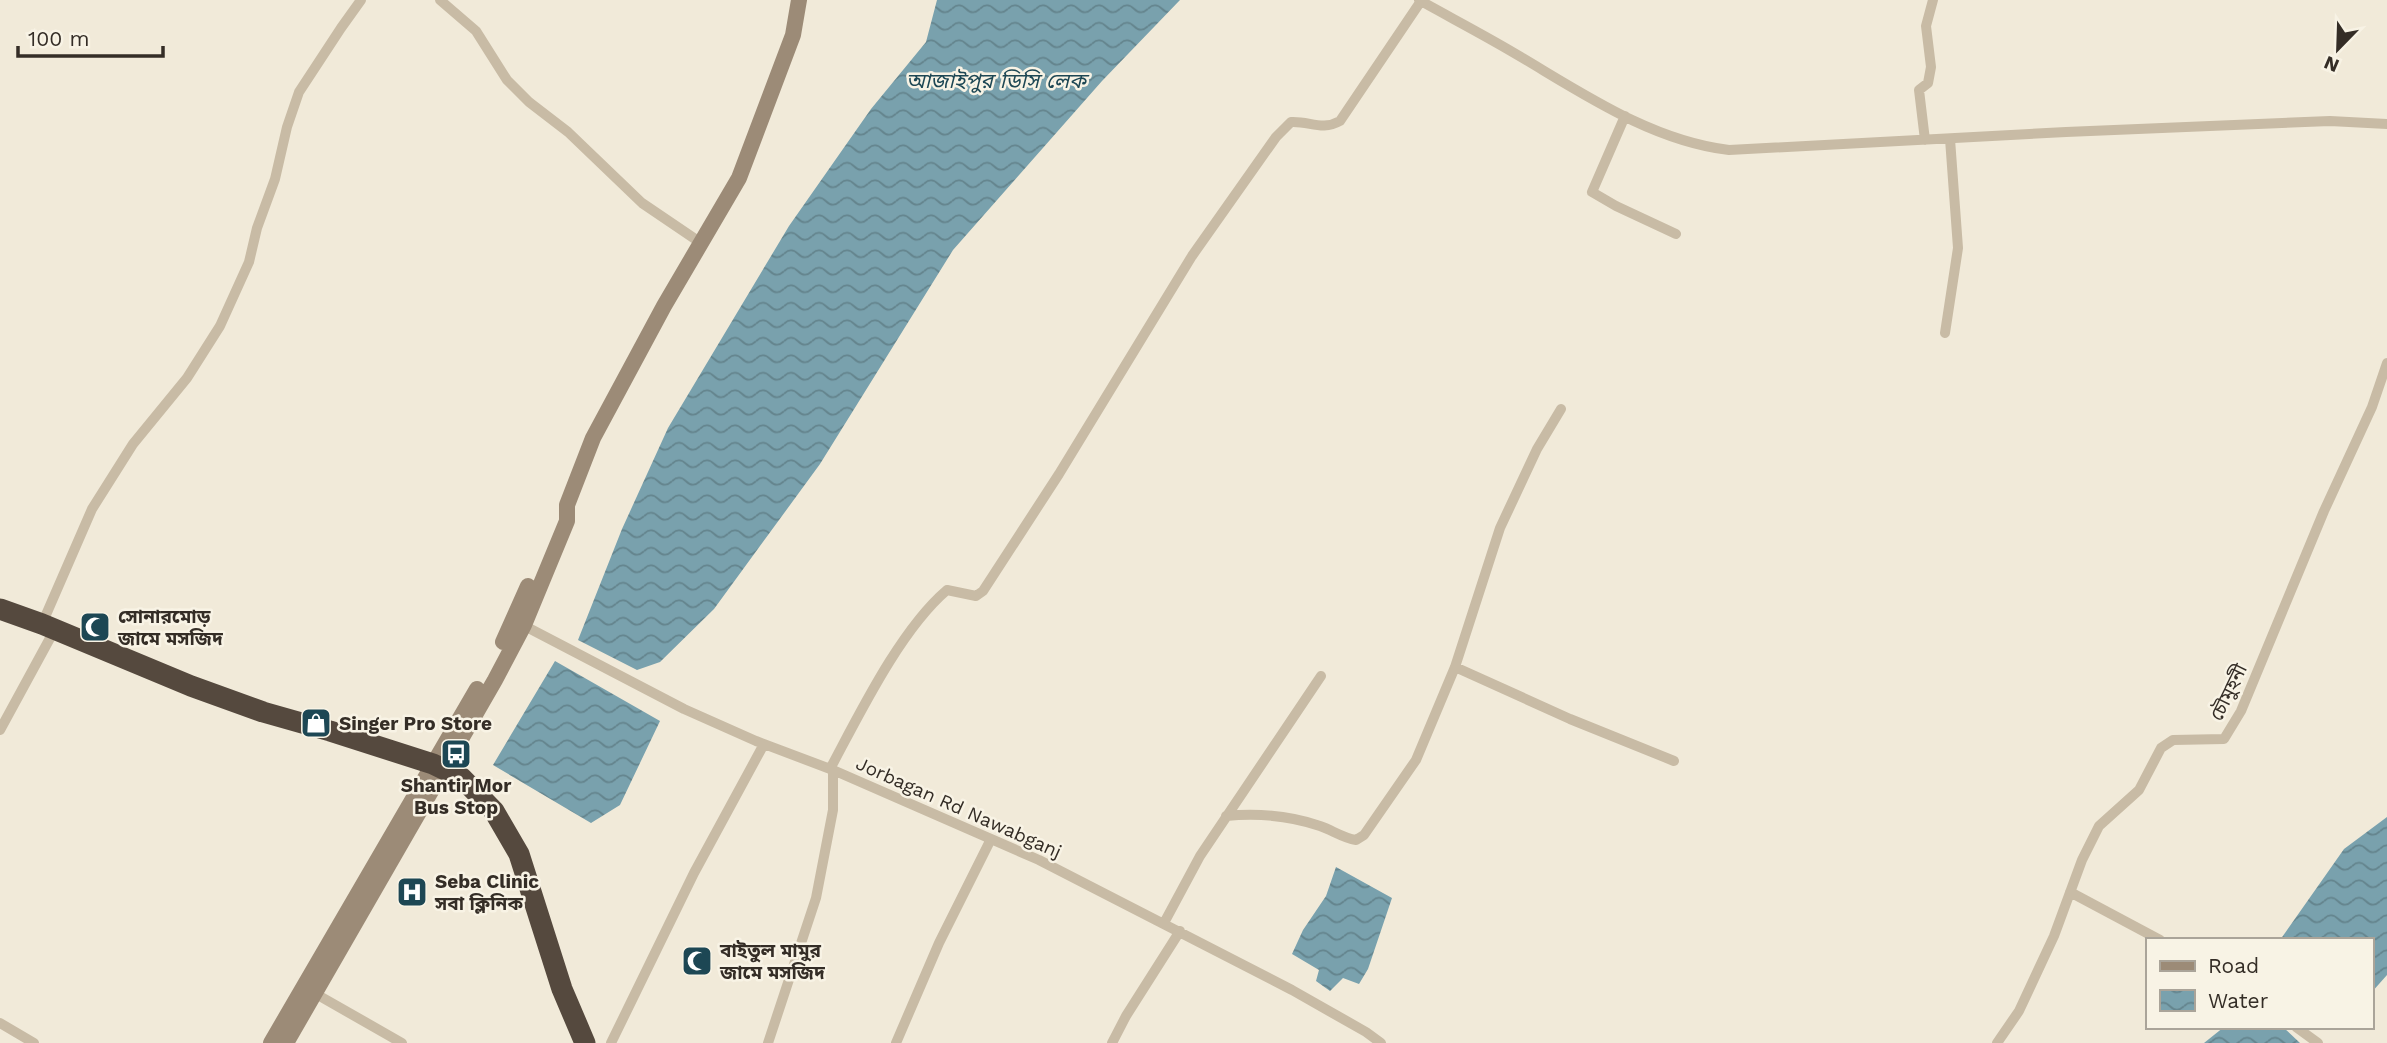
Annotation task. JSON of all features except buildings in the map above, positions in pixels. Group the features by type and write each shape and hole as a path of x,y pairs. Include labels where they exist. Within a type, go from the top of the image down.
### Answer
{"highway":[{"path":"0,610 49,626 191,686 263,712 439,766 462,779 494,811 519,854 562,989 585,1043"}],"street":[{"path":"0,730 49,626 92,509 133,444 187,378 220,326 249,262 299,92 361,0"},
{"path":"440,0 476,31 507,80 528,102 568,132 642,203 701,243"},
{"path":"271,1043 309,990 354,915 439,766 489,670 519,622 557,516 567,505 593,438 664,306 739,177 793,35 799,0"},
{"path":"1926,140 1919,89 1928,83 1931,66 1926,26 1933,0"},
{"path":"768,1043 816,898 833,810 831,770 864,707 908,634 947,590 976,596 983,590 1059,474 1192,256 1276,137 1291,122 1301,121 1329,127 1340,121 1420,1 1625,116 1680,140 1706,148 1729,150 2330,121 2387,124"},
{"path":"1625,116 1592,192 1676,234"},
{"path":"1945,333 1958,248 1950,139"},
{"name":"চৌমুহনী","path":"1997,1043 2019,1011 2054,936 2082,860 2098,826 2139,790 2161,748 2173,740 2224,739 2241,711 2323,512 2372,407 2387,363"},
{"path":"1226,816 1284,816 1320,826 1350,839 1356,840 1364,835 1416,761 1455,667 1500,528 1537,449 1561,409"},
{"name":"Jorbagan Rd Nawabganj","path":"519,622 684,709 991,839 1164,923 1292,990 1381,1043"},
{"path":"1455,667 1570,719 1674,761"},
{"path":"1164,923 1200,856 1321,676"},
{"path":"611,1043 694,873 764,744"},
{"path":"896,1043 939,943 991,839"},
{"path":"2070,892 2157,938"},
{"path":"1112,1043 1180,931"},
{"path":"286,1043 309,990"},
{"path":"309,990 402,1043"},
{"path":"0,1023 34,1043"},
{"path":"2299,1029 2318,1043"}],"water":[{"name":"আজাইপুর ডিসি লেক","path":"937,0 1180,0 1102,81 953,250 820,464 714,609 660,662 637,670 578,640 622,529 668,428 789,226 871,109 926,42"},
{"path":"555,661 660,721 620,805 591,823 493,765"},
{"path":"2387,817 2387,975 2373,991 2373,938 2281,938 2344,849"},
{"path":"1336,867 1392,898 1368,969 1359,984 1343,978 1330,991 1316,981 1319,970 1292,954 1303,930 1326,896"},
{"path":"2222,1029 2285,1029 2300,1043 2204,1043"}],"place":[{"name":"সোনারমোড় জামে মসজিদ","path":"95,627"},
{"name":"Singer Pro Store","path":"316,723"},
{"name":"Shantir Mor Bus Stop","path":"456,754"},
{"name":"Seba Clinic সবা ক্লিনিক","path":"412,892"},
{"name":"বাইতুল মামুর জামে মসজিদ","path":"697,961"}]}
